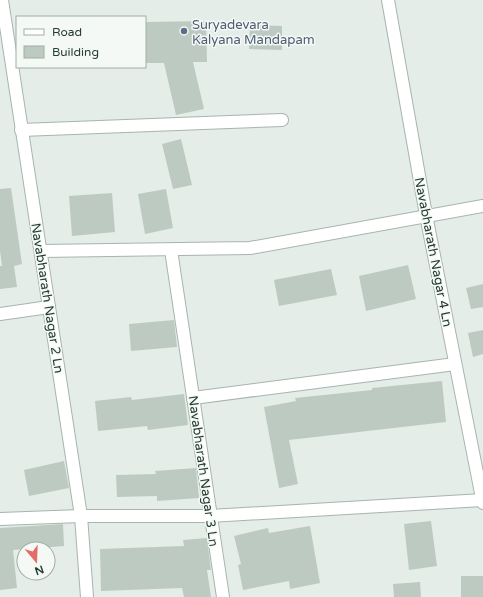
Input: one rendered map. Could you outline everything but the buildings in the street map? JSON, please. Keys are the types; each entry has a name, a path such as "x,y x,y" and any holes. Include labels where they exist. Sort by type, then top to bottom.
{"street":[{"name":"Navabharath Nagar 2 Ln","path":"2,0 81,516 87,597"},
{"name":"Navabharath Nagar 4 Ln","path":"388,0 426,215 483,501"},
{"path":"21,130 282,120"},
{"path":"41,251 250,248 426,215 483,206"},
{"name":"Navabharath Nagar 3 Ln","path":"171,250 222,597"},
{"path":"0,314 50,307"},
{"path":"193,398 455,364"},
{"path":"0,519 81,516 210,516 483,501"}],"place":[{"name":"Suryadevara Kalyana Mandapam","path":"184,31"}]}
